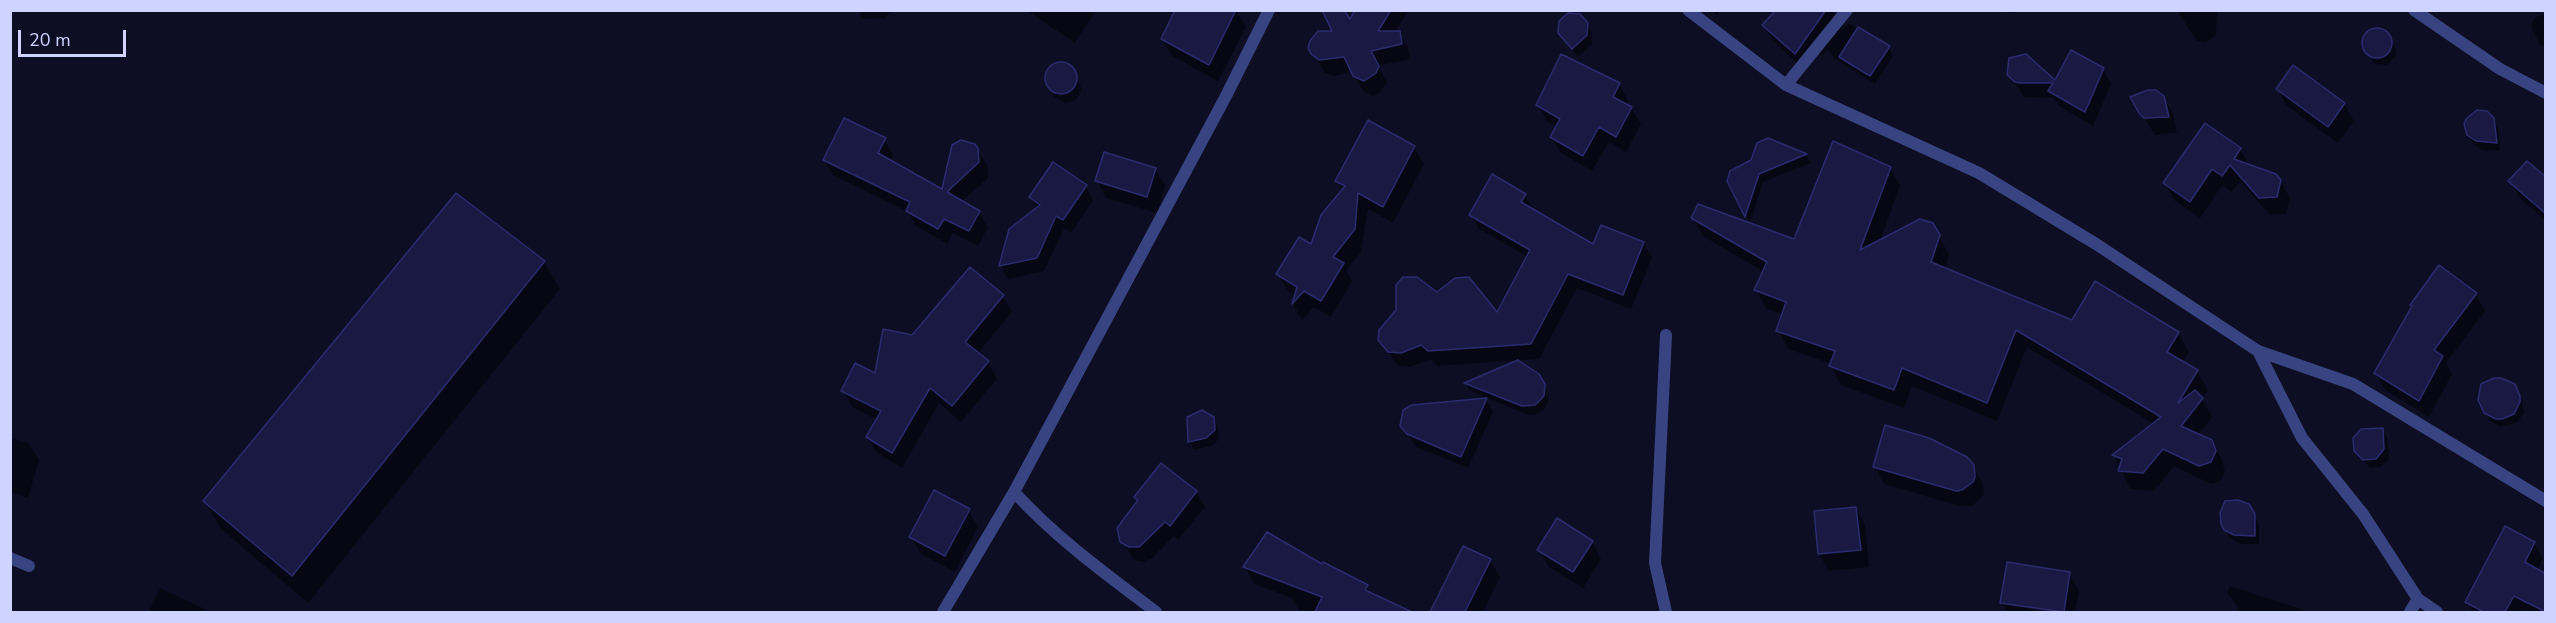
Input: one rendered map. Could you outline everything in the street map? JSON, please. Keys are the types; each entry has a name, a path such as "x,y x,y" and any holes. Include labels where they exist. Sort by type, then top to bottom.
{"street":[{"path":"943,612 1014,492 1226,96 1269,10"},
{"path":"1688,10 1786,85 1979,173 2096,244 2258,351 2353,384 2546,501"},
{"path":"1786,85 1848,10"},
{"path":"2414,10 2500,69 2546,93"},
{"path":"1666,335 1655,563 1666,612"},
{"path":"2258,351 2302,438 2363,514 2418,598 2438,612"},
{"path":"1014,492 1060,536 1156,612"},
{"path":"10,558 30,566"},
{"path":"2410,612 2418,598"}],"building":[{"path":"1175,10 1236,10 1209,65 1161,39"},
{"path":"1322,10 1344,10 1350,19 1355,10 1391,10 1378,31 1400,31 1402,44 1371,51 1379,66 1376,73 1364,81 1353,76 1344,57 1319,60 1311,54 1308,48 1310,41 1318,31 1332,31"},
{"path":"1776,10 1826,10 1795,54 1762,25"},
{"path":"1568,13 1580,14 1588,23 1587,35 1572,49 1558,33 1559,21"},
{"path":"1858,27 1890,46 1870,76 1839,57"},
{"path":"2377,28 2388,32 2392,43 2388,54 2377,58 2366,54 2362,43 2366,32"},
{"path":"2071,50 2104,68 2085,112 2048,91 2053,83 2020,83 2007,75 2009,58 2026,54 2055,80"},
{"path":"1561,54 1620,83 1613,97 1632,107 1616,137 1599,127 1583,156 1550,137 1560,119 1536,105"},
{"path":"1061,62 1072,67 1077,78 1072,89 1061,94 1050,89 1045,78 1050,67"},
{"path":"2293,65 2345,103 2328,127 2276,89"},
{"path":"2148,90 2156,90 2164,96 2169,117 2144,118 2139,113 2130,97"},
{"path":"2477,110 2487,111 2494,118 2497,143 2476,141 2467,135 2464,124 2466,119"},
{"path":"844,118 886,138 878,153 942,189 952,145 961,140 975,144 978,148 979,162 947,192 980,211 969,231 944,219 938,229 906,211 910,202 823,160"},
{"path":"1368,120 1415,146 1383,207 1358,193 1355,229 1333,257 1344,263 1321,301 1304,291 1292,304 1297,287 1276,274 1299,237 1311,244 1321,215 1345,186 1335,181"},
{"path":"2205,123 2241,148 2234,159 2276,174 2281,180 2277,197 2259,198 2230,165 2222,176 2212,169 2190,202 2163,183"},
{"path":"1768,138 1807,154 1759,174 1745,217 1727,181 1730,171 1751,160 1757,143"},
{"path":"1833,141 1891,167 1860,250 1920,219 1933,223 1940,235 1931,262 2072,320 2095,281 2179,332 2167,352 2198,370 2178,403 2195,390 2203,398 2181,426 2212,440 2216,451 2211,462 2199,466 2163,449 2143,473 2118,471 2122,459 2112,455 2161,417 2016,330 1987,403 1902,368 1894,390 1829,366 1835,351 1776,331 1786,302 1754,290 1767,262 1691,218 1698,204 1794,239"},
{"path":"1104,152 1156,168 1147,197 1095,181"},
{"path":"2527,161 2546,177 2546,214 2508,181"},
{"path":"1053,162 1087,185 1063,220 1056,216 1037,258 999,266 1009,229 1040,205 1029,197"},
{"path":"1492,174 1526,194 1521,202 1593,244 1601,225 1644,242 1623,295 1568,274 1531,344 1428,351 1421,345 1401,353 1388,352 1378,340 1379,330 1396,310 1396,285 1403,277 1417,277 1437,292 1455,278 1469,277 1497,312 1530,250 1469,215"},
{"path":"456,193 545,261 292,576 203,501"},
{"path":"2439,265 2477,293 2434,350 2443,356 2419,401 2374,373 2412,306 2410,305"},
{"path":"970,267 1004,295 965,342 989,361 952,406 930,388 892,453 866,437 881,411 841,391 855,363 875,373 883,329 912,335"},
{"path":"1518,360 1539,374 1545,384 1544,396 1535,405 1522,406 1464,383"},
{"path":"2494,378 2501,378 2515,384 2520,396 2520,402 2514,414 2502,419 2496,419 2484,413 2478,400 2481,384"},
{"path":"1487,398 1461,457 1407,434 1400,426 1403,410 1412,405"},
{"path":"1202,410 1214,417 1215,430 1206,438 1188,442 1187,417"},
{"path":"1885,425 1929,438 1967,457 1974,465 1973,482 1962,490 1956,491 1873,467"},
{"path":"2383,428 2384,449 2376,459 2363,460 2354,451 2353,438 2361,429"},
{"path":"1161,463 1197,491 1170,526 1165,522 1139,547 1129,547 1120,542 1117,528 1138,500 1134,497"},
{"path":"934,490 970,509 945,556 909,537"},
{"path":"2238,500 2249,504 2255,514 2255,536 2234,535 2224,530 2221,524 2220,513 2225,501"},
{"path":"1856,507 1861,550 1818,554 1814,511"},
{"path":"1557,518 1593,541 1573,572 1537,550"},
{"path":"2505,526 2535,542 2525,562 2546,574 2546,612 2514,596 2505,612 2484,612 2465,602"},
{"path":"1267,532 1322,564 1323,562 1368,585 1365,590 1412,612 1315,612 1322,597 1243,567"},
{"path":"1463,546 1491,559 1465,612 1430,612"},
{"path":"2007,562 2070,572 2064,612 2000,603"}]}
